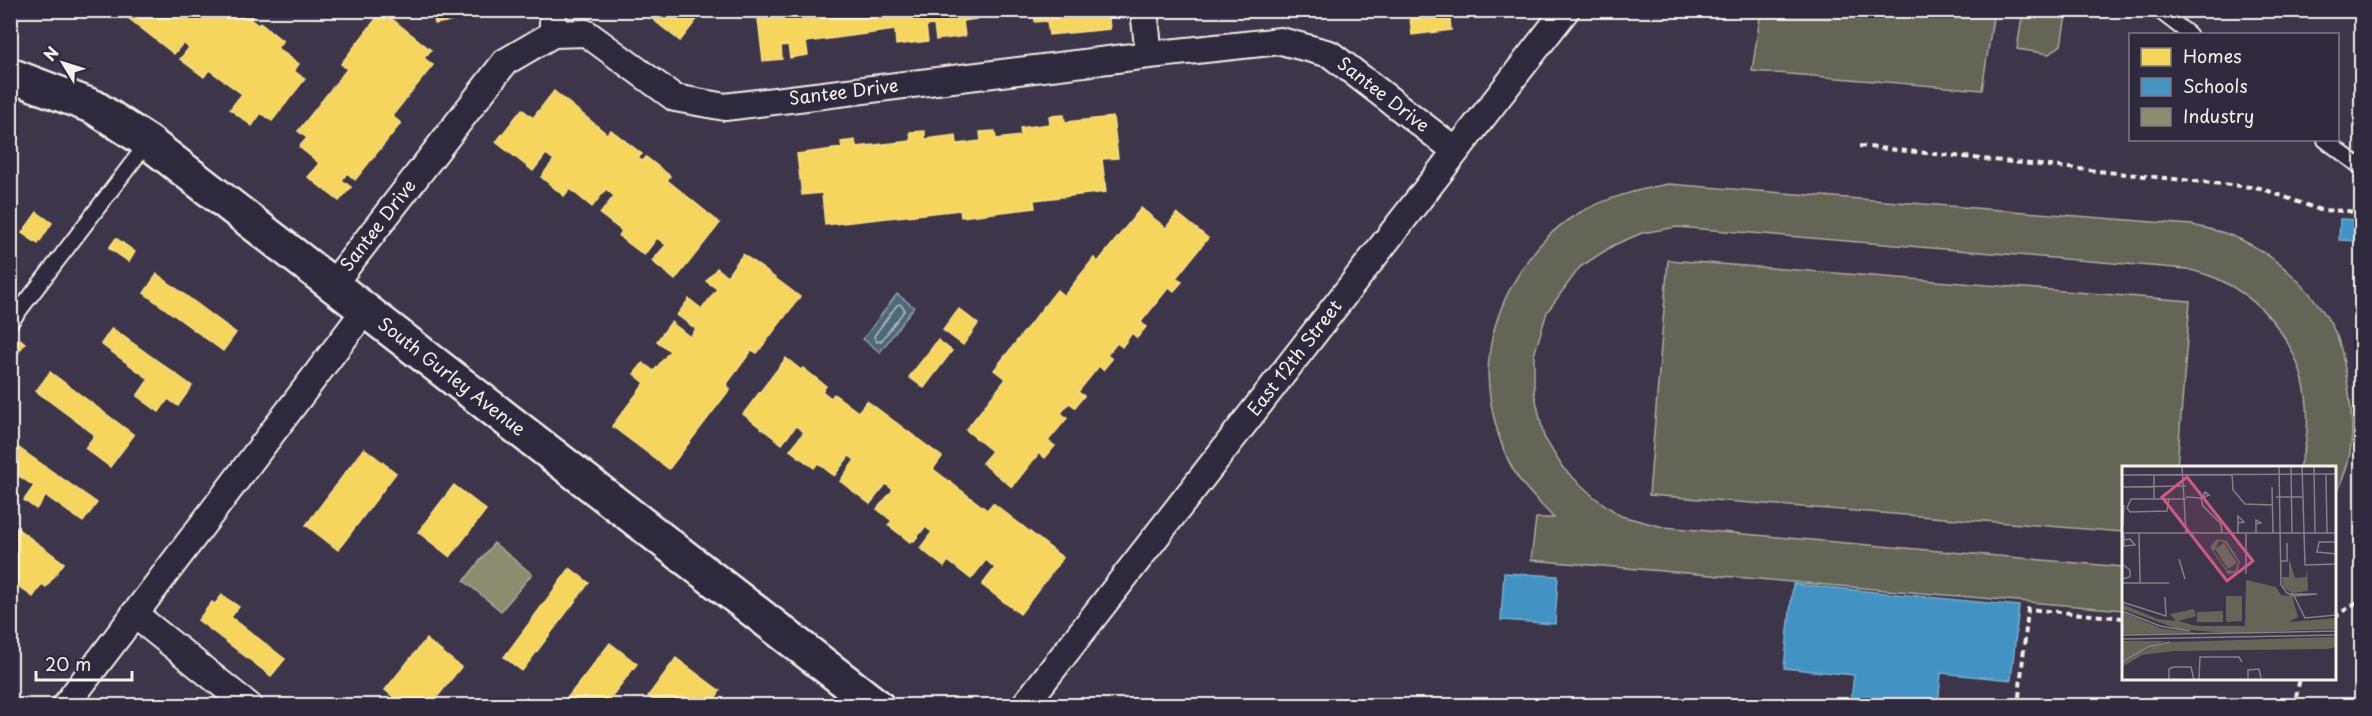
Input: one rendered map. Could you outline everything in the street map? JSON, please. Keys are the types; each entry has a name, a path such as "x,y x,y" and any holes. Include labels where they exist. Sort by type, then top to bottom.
{"street":[{"path":"1144,10 1149,55"},
{"name":"East 12th Street","path":"1024,705 1135,566 1566,10"},
{"name":"Santee Drive","path":"333,284 505,62 553,22 586,33 675,98 725,107 1281,41 1330,54 1456,151"},
{"name":"South Gurley Avenue","path":"10,75 94,107 148,142 877,705"},
{"path":"65,705 366,309"},
{"path":"134,614 249,705"}],"lane":[{"path":"2158,10 2188,33"},
{"path":"2326,141 2361,168"},
{"path":"10,323 148,142"}],"path":[{"path":"1859,146 2260,188 2320,210 2349,211 2361,217"},
{"path":"2336,615 2361,599"},
{"path":"2019,698 2028,609 2122,618"},
{"path":"2296,697 2300,680"}],"green space":[{"path":"1761,11 1994,11 1982,90 1752,71"},
{"path":"2023,11 2063,11 2066,15 2061,45 2049,54 2017,49"},
{"path":"1668,184 2192,225 2244,241 2276,261 2304,287 2336,334 2344,360 2352,431 2346,470 2336,496 2336,466 2299,466 2306,443 2307,415 2305,391 2290,347 2262,310 2243,294 2213,277 2187,269 1677,227 1642,233 1614,245 1580,267 1547,312 1534,355 1534,391 1544,437 1563,468 1594,497 1621,516 1663,527 2122,567 2122,610 1531,560 1536,518 1554,518 1519,479 1503,447 1494,417 1489,386 1488,371 1492,337 1507,294 1518,274 1547,238 1563,223 1581,212 1613,198"},
{"path":"1668,260 2190,301 2177,466 2122,466 2122,532 1649,495"}],"water":[{"path":"897,294 914,307 880,352 863,339"}],"building: Homes":[{"path":"118,10 246,10 253,16 250,19 258,25 260,23 283,41 277,48 299,64 294,71 305,79 272,121 261,113 252,126 230,109 242,94 209,70 204,77 180,59 189,48 183,43 174,54"},
{"path":"433,10 475,10 476,17 435,24"},
{"path":"641,10 692,10 691,12 698,18 680,41"},
{"path":"776,10 975,10 976,19 963,21 965,36 936,40 934,25 926,26 928,41 896,45 895,30 806,42 808,55 790,58 788,45 781,46 782,59 763,61 758,19 777,17"},
{"path":"1034,10 1108,10 1110,29 1049,35 1047,21 1035,22"},
{"path":"1409,10 1449,10 1451,30 1412,35"},
{"path":"382,11 431,50 424,58 433,65 392,116 401,123 355,180 347,173 342,180 351,187 339,201 308,177 319,163 299,147 307,138 298,131 347,69 341,64"},
{"path":"554,91 607,134 611,130 642,154 638,158 643,161 646,157 670,176 667,180 720,223 675,280 652,261 666,245 657,238 644,255 619,236 622,231 600,214 614,196 606,189 592,207 570,189 564,196 541,177 554,160 546,154 533,171 496,142 522,109 533,118"},
{"path":"1064,115 1065,122 1113,117 1118,158 1102,159 1106,192 1034,200 1035,208 961,217 960,210 825,225 822,193 802,195 797,154 842,148 841,142 855,140 856,147 911,141 910,132 925,131 925,139 956,135 957,144 981,141 980,132 995,131 996,139 1021,136 1020,128 1050,124 1049,116"},
{"path":"1141,208 1166,228 1177,213 1208,238 1176,278 1182,282 1174,291 1169,287 1141,322 1146,327 1137,338 1132,333 1122,347 1117,343 1107,355 1112,359 1103,370 1099,366 1078,392 1084,396 1075,407 1069,403 1061,413 1067,418 1048,441 1055,446 1045,458 1039,453 1012,487 982,463 992,451 966,430 1006,379 994,370 1057,290 1064,296 1094,258 1098,262"},
{"path":"37,212 52,223 38,244 22,233"},
{"path":"116,238 135,252 129,262 109,248"},
{"path":"743,254 800,297 757,353 752,350 726,385 730,389 669,469 612,426 645,383 634,374 643,363 654,371 670,351 657,341 671,322 690,337 696,329 677,315 689,299 702,309 717,289 706,281 717,268 727,276"},
{"path":"157,274 236,333 223,351 144,293"},
{"path":"959,309 978,324 963,345 943,330"},
{"path":"112,328 192,386 178,406 168,399 159,412 137,396 149,379 101,344"},
{"path":"18,337 25,343 15,357 10,354 10,347"},
{"path":"938,340 952,351 924,388 909,377"},
{"path":"786,358 826,386 822,391 831,398 834,394 858,412 867,401 942,457 933,469 987,510 993,503 1063,558 1020,614 982,585 995,568 986,560 971,579 948,561 944,567 920,548 932,532 925,527 914,541 910,542 888,525 892,521 877,509 893,490 886,484 870,504 840,481 855,460 849,456 834,476 818,463 814,468 790,450 804,432 796,426 782,444 743,414"},
{"path":"50,372 134,435 110,467 85,448 95,435 36,391"},
{"path":"16,446 97,503 83,522 46,496 36,509 24,500 34,486 10,470 10,454"},
{"path":"364,448 396,473 338,550 306,525"},
{"path":"454,485 486,510 450,557 418,532"},
{"path":"10,523 64,563 46,587 42,584 33,597 10,580 10,570 18,561 10,556"},
{"path":"570,568 589,583 522,671 504,657"},
{"path":"222,595 239,607 231,617 285,659 271,676 198,620 212,602 215,604"},
{"path":"426,639 461,667 430,706 404,706 385,690"},
{"path":"610,643 637,664 604,706 561,706"},
{"path":"676,658 720,691 710,706 661,706 648,696"}],"building: Schools":[{"path":"2340,219 2362,220 2361,241 2339,240"},
{"path":"1504,573 1558,576 1555,624 1501,620"},
{"path":"1793,584 2019,606 2011,680 1941,673 1938,706 1911,706 1851,700 1854,675 1784,668"}],"building: Industry":[{"path":"494,543 532,574 501,611 464,581"}]}
